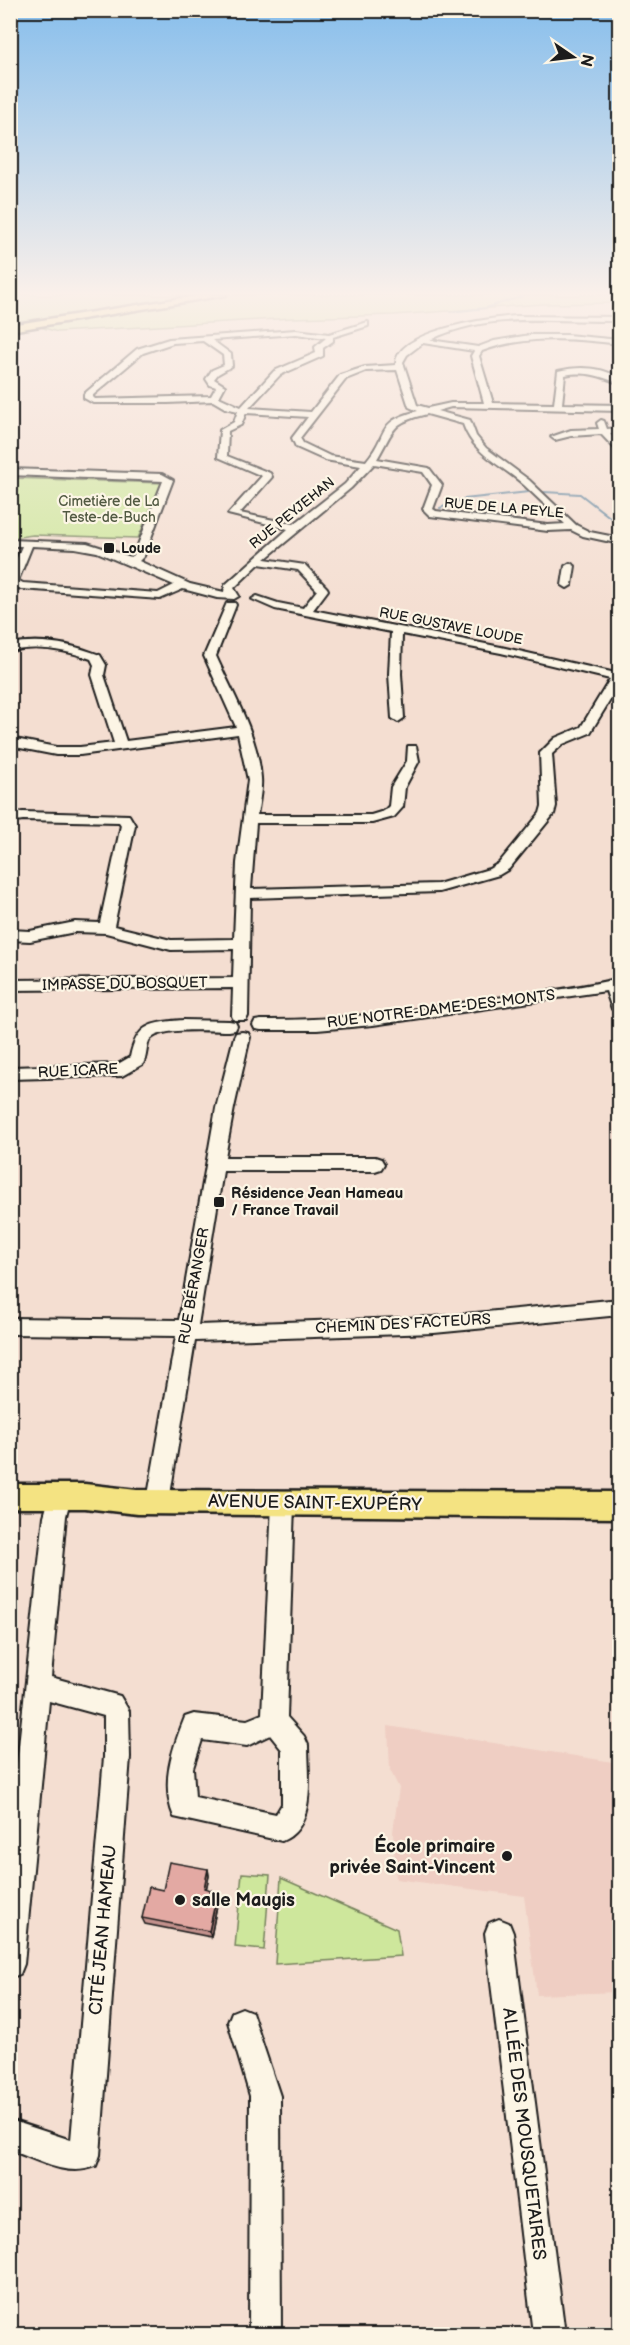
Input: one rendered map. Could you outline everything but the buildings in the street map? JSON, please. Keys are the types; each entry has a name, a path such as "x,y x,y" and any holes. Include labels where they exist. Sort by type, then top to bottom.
{"main road":[{"name":"AVENUE SAINT-EXUPÉRY","path":"10,1496 85,1496 137,1502 620,1505"}],"street":[{"path":"230,404 243,410 313,415"},
{"path":"248,404 243,410 238,423 224,430 222,458 265,472 267,477 233,514 297,528"},
{"path":"321,404 296,438 299,445 328,458 370,462"},
{"path":"412,404 466,422 472,437 483,450 526,482 573,526 587,534 620,541"},
{"name":"RUE PEYJEHAN","path":"187,586 223,586 240,577 348,486 370,462 391,424 404,417 424,410 451,405 620,408"},
{"path":"596,407 604,432 620,451"},
{"path":"555,437 571,433 620,431"},
{"name":"RUE DE LA PEYLE","path":"370,462 426,470 437,485 428,507 429,512 433,514 548,528 573,526"},
{"path":"10,472 162,477 168,480 139,556 132,562"},
{"path":"10,543 64,544 96,548 187,586 241,602"},
{"path":"28,543 14,578 14,583 21,586 160,596 187,586"},
{"path":"257,561 305,570 323,590 306,612"},
{"path":"567,585 570,566"},
{"path":"240,577 236,587 241,602"},
{"name":"RUE GUSTAVE LOUDE","path":"241,602 275,606 501,650 618,678"},
{"name":"RUE BÉRANGER","path":"158,1501 237,1026 244,863 255,768 242,730 210,656 223,625 236,613 241,602"},
{"path":"397,630 394,693 398,718"},
{"path":"14,644 88,653 100,661 98,675 121,746"},
{"path":"244,894 439,888 494,872 504,866 547,814 549,806 546,753 559,741 586,730 618,678"},
{"path":"10,742 69,752 242,730"},
{"path":"250,819 372,819 389,814 396,807 398,787 413,761 412,748"},
{"path":"10,818 24,816 124,818 128,825 106,928"},
{"path":"10,935 30,936 75,927 106,928 171,945 241,944"},
{"name":"IMPASSE DU BOSQUET","path":"10,985 240,983"},
{"path":"616,984 620,1009"},
{"name":"RUE NOTRE-DAME-DES-MONTS","path":"237,1026 253,1017 261,1025 301,1025 425,1013 616,984"},
{"name":"RUE ICARE","path":"10,1073 122,1070 137,1059 142,1039 152,1030 164,1027 237,1026"},
{"path":"215,1164 375,1164"},
{"name":"CHEMIN DES FACTEURS","path":"10,1326 156,1327 179,1328 195,1333 434,1325 620,1307"},
{"path":"10,1964 55,1516 60,1496"},
{"path":"274,1721 247,1733 194,1726 180,1768 183,1808 282,1828 295,1807 296,1745 274,1721 283,1504"},
{"name":"CITÉ JEAN HAMEAU","path":"10,2136 66,2155 85,2154 117,1757 117,1711 111,1704 38,1686"},
{"name":"ALLÉE DES MOUSQUETAIRES","path":"499,1933 549,2334"},
{"path":"242,2022 265,2096 265,2334"}],"shaded area":[{"name":"École primaire privée Saint-Vincent","path":"388,1726 619,1763 619,1992 537,1995 524,1896 396,1879 393,1832 399,1788 390,1770"}],"green space":[{"name":"Cimetière de La Teste-de-Buch","path":"10,478 162,483 138,538 33,535 11,538"},
{"path":"242,1873 270,1875 264,1950 235,1947"},
{"path":"281,1878 397,1929 401,1956 275,1964"}],"waterway":[{"path":"440,508 464,499 529,492"},
{"path":"544,492 580,494 620,525"}],"place":[{"name":"Loude","path":"109,548"},
{"name":"Résidence Jean Hameau / France Travail","path":"219,1202"},
{"name":"École primaire privée Saint-Vincent","path":"507,1856"},
{"name":"salle Maugis","path":"180,1900"}]}
